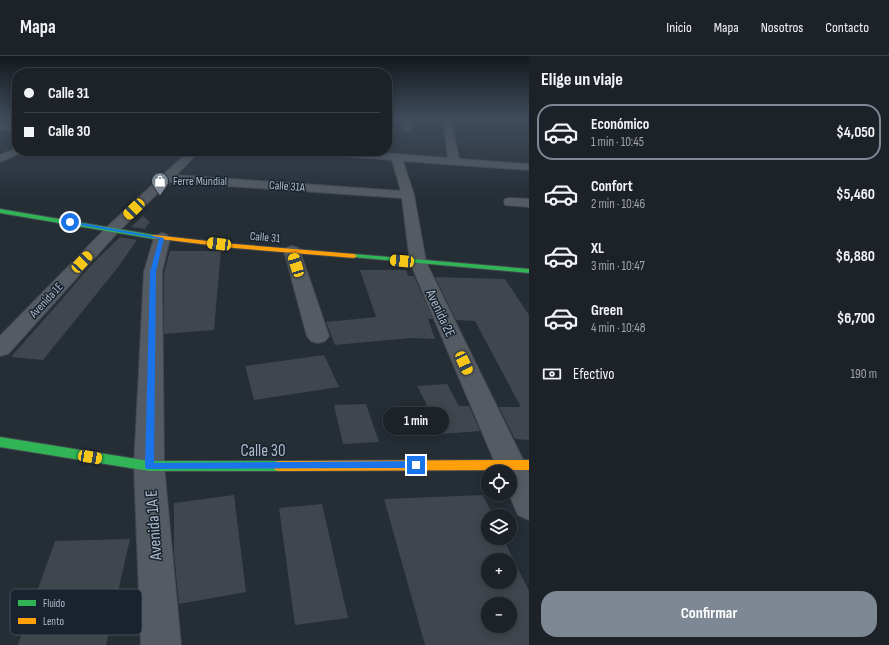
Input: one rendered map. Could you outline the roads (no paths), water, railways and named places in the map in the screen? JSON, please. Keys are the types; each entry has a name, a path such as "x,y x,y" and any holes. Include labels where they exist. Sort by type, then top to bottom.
{"street":[{"path":"452,146 454,161"},
{"path":"0,159 12,153"},
{"name":"Avenida 1E","path":"0,349 113,229 190,156"},
{"path":"374,156 529,167"},
{"name":"Avenida 2E","path":"397,158 408,195 418,262 520,465 529,505"},
{"name":"Calle 31A","path":"166,178 408,195"},
{"path":"510,202 529,203"},
{"name":"Calle 31","path":"0,211 162,238 292,251 529,271"},
{"name":"Avenida 1A E","path":"161,645 149,466 153,272 162,238"},
{"path":"292,251 318,336"},
{"name":"Calle 30","path":"0,442 149,466 520,465"}],"place":[{"name":"Ferre Mundial","path":"160,196"}]}
